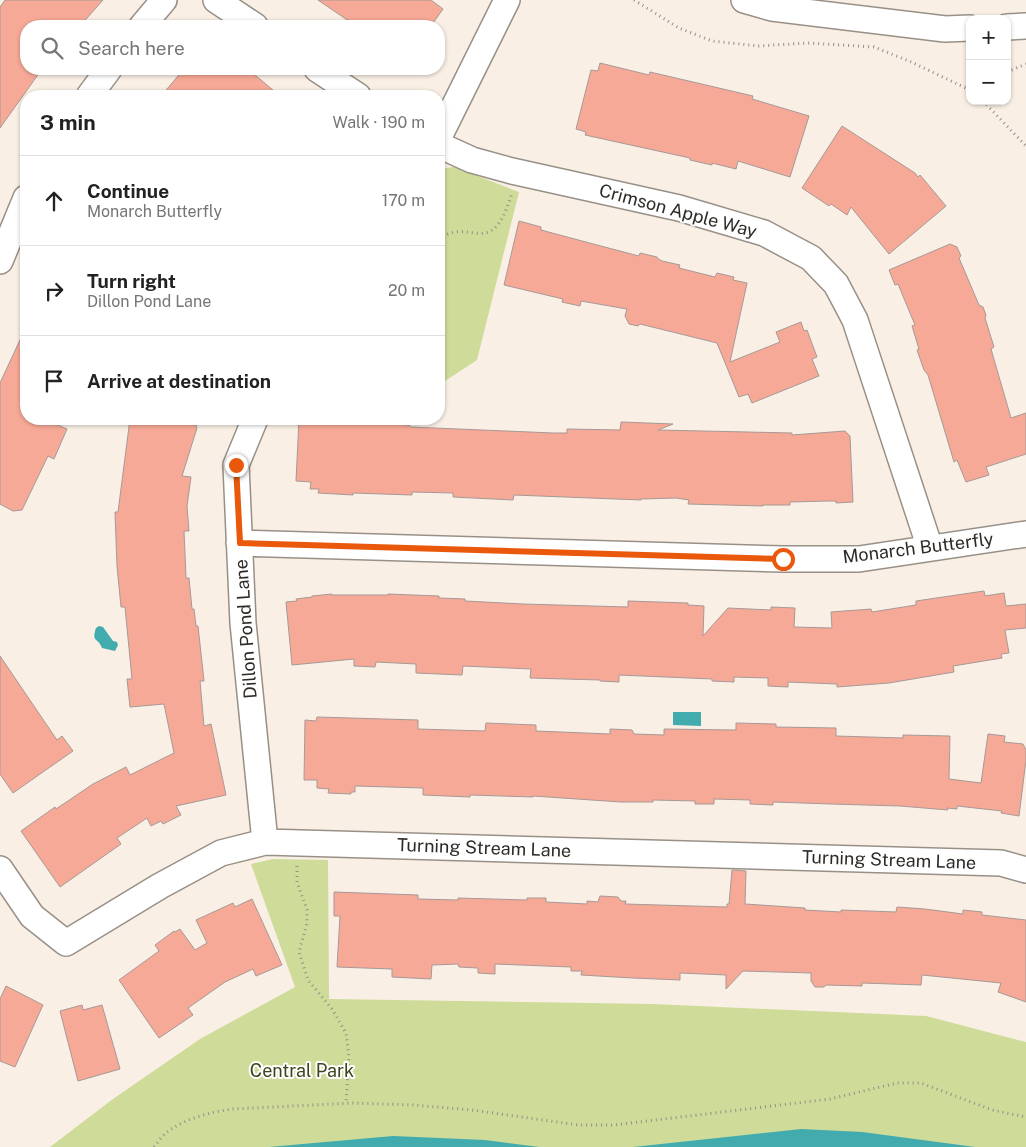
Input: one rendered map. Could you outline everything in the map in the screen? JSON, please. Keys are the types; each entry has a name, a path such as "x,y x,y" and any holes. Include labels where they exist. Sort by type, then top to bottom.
{"street":[{"path":"147,20 164,0"},
{"path":"216,0 246,20"},
{"path":"445,125 507,0"},
{"path":"744,0 772,8 810,13 945,28 966,28"},
{"path":"1011,27 1026,26"},
{"path":"93,90 104,75"},
{"path":"326,75 349,90"},
{"name":"Crimson Apple Way","path":"445,149 472,160 512,171 679,208 764,233 811,258 836,284 855,320 930,548"},
{"path":"0,262 20,213"},
{"name":"Dillon Pond Lane","path":"253,425 236,465 243,623 265,842"},
{"name":"Monarch Butterfly","path":"240,543 783,559 859,559 1026,534"},
{"name":"Turning Stream Lane","path":"0,869 32,916 66,943 160,886 221,853 265,842 1001,863 1026,870"}],"path":[{"path":"634,0 679,28 712,41 758,46 808,43 874,47 910,61 966,88"},
{"path":"1011,70 1026,64"},
{"path":"987,105 1026,146"},
{"path":"445,235 458,230 481,234 490,232 499,224 512,193"},
{"path":"297,866 297,882 307,910 307,923 299,952 308,980 332,1010 346,1033 349,1057 346,1103"},
{"path":"154,1147 166,1132 194,1118 233,1109 346,1103 412,1104 472,1110 578,1125 614,1125 830,1099 897,1083 922,1083 992,1110 1026,1117"}],"green space":[{"path":"454,167 519,192 477,360 445,381 445,168"},
{"name":"Central Park","path":"273,859 328,860 329,999 653,1004 926,1016 1026,1042 1026,1147 50,1147 113,1099 200,1039 295,987 251,864"}],"water":[{"path":"99,626 103,627 113,641 117,642 118,645 115,651 102,648 95,638 96,628"},
{"path":"673,712 701,712 701,726 673,725"},
{"path":"801,1129 862,1132 975,1147 633,1147"},
{"path":"393,1136 485,1140 539,1147 269,1147"}],"building":[{"path":"5,0 103,0 85,20 20,20 20,75 38,75 27,90 20,90 20,100 0,128 0,7"},
{"path":"318,0 431,0 443,9 435,20 347,20"},
{"path":"600,63 649,75 650,72 753,96 752,99 809,116 790,177 738,161 736,169 712,163 712,165 690,160 690,158 585,135 586,132 576,129 591,70 598,71"},
{"path":"179,75 255,75 273,90 166,90"},
{"path":"842,126 915,173 918,177 920,175 946,206 889,254 851,207 847,215 831,204 829,206 802,188"},
{"path":"519,221 541,227 541,230 639,256 640,253 657,257 662,261 680,265 679,268 715,277 717,273 734,277 733,280 747,283 730,362 780,342 776,332 801,322 804,331 807,330 817,357 812,359 819,376 752,403 748,394 739,397 717,343 640,324 638,326 629,324 625,316 627,309 581,301 580,306 562,302 563,299 504,285"},
{"path":"950,244 957,247 961,256 959,258 979,305 983,307 986,315 985,318 994,347 991,349 1011,418 1026,413 1026,454 986,467 989,475 966,482 957,460 954,462 928,375 924,370 917,350 919,349 912,326 915,325 898,284 895,285 889,270"},
{"path":"20,340 20,425 58,425 67,429 54,459 48,456 22,510 13,511 0,504 0,383"},
{"path":"621,422 673,424 658,430 792,433 792,435 845,431 850,436 853,502 790,502 790,505 763,506 688,504 689,500 676,498 641,500 514,495 513,500 453,497 453,493 412,492 412,495 353,493 353,495 318,493 319,489 310,489 311,482 296,481 299,425 409,425 411,427 567,433 567,429 620,430"},
{"path":"129,425 196,425 182,476 191,477 187,506 189,531 184,531 186,578 189,578 192,609 194,609 196,626 198,626 204,681 200,681 204,726 211,724 226,795 176,806 181,815 163,824 161,821 151,826 147,818 117,838 121,844 60,887 21,831 55,807 56,809 93,784 126,767 130,775 174,753 164,704 130,707 127,679 132,679 125,607 121,607 117,566 115,512 118,512"},
{"path":"984,591 985,596 1004,593 1006,606 1026,604 1026,628 1005,630 1009,653 1001,654 1002,658 953,666 954,672 889,683 837,687 837,684 788,682 788,687 768,686 768,678 734,677 734,682 712,681 712,679 619,675 619,682 530,678 531,669 463,666 462,675 416,673 416,664 376,662 375,667 354,666 354,659 292,665 286,602 332,594 388,594 439,596 439,598 465,599 465,601 523,604 628,607 628,601 688,603 688,605 704,606 703,636 728,608 771,610 771,607 795,608 794,627 832,628 831,612 871,609 872,612 916,605 916,601"},
{"path":"0,656 57,740 62,736 73,751 13,793 0,774"},
{"path":"317,717 418,720 418,729 485,731 486,723 536,725 536,731 610,734 610,729 632,730 634,734 664,735 664,729 736,730 736,723 776,724 776,727 836,728 836,736 903,738 903,735 950,736 949,779 981,783 988,734 1005,736 1004,742 1023,744 1026,750 1026,760 1019,816 1001,813 1002,811 957,806 957,809 947,808 948,810 900,806 773,802 773,805 750,804 750,800 714,799 714,804 695,804 695,801 653,800 653,802 621,802 533,796 470,795 470,797 423,795 423,788 355,786 355,792 351,792 351,794 328,793 329,789 317,788 317,780 304,780 305,720 316,721"},
{"path":"732,870 746,871 745,904 841,912 841,910 896,912 897,907 963,914 963,910 982,912 982,915 1026,920 1026,1002 998,992 1001,983 922,975 921,985 862,983 862,986 826,985 824,987 815,987 811,981 811,973 743,971 726,989 726,975 680,973 680,980 633,978 581,975 582,971 571,971 571,967 495,964 495,974 478,973 478,968 459,967 458,964 432,965 431,979 392,977 392,969 337,967 340,916 334,916 334,892 418,895 418,899 527,900 527,898 546,898 546,902 587,904 587,901 598,902 600,896 618,897 621,901 626,901 625,904 727,907 727,904 729,904"},
{"path":"252,899 282,965 256,976 253,969 225,982 188,1008 193,1015 159,1038 119,980 159,951 155,945 174,931 180,929 195,950 207,943 196,920 233,903 235,907"},
{"path":"6,986 43,1005 15,1067 0,1061 0,999"},
{"path":"82,1005 83,1010 102,1005 120,1069 78,1081 60,1011"}],"route":[{"path":"236,465 240,543 783,559"}]}
